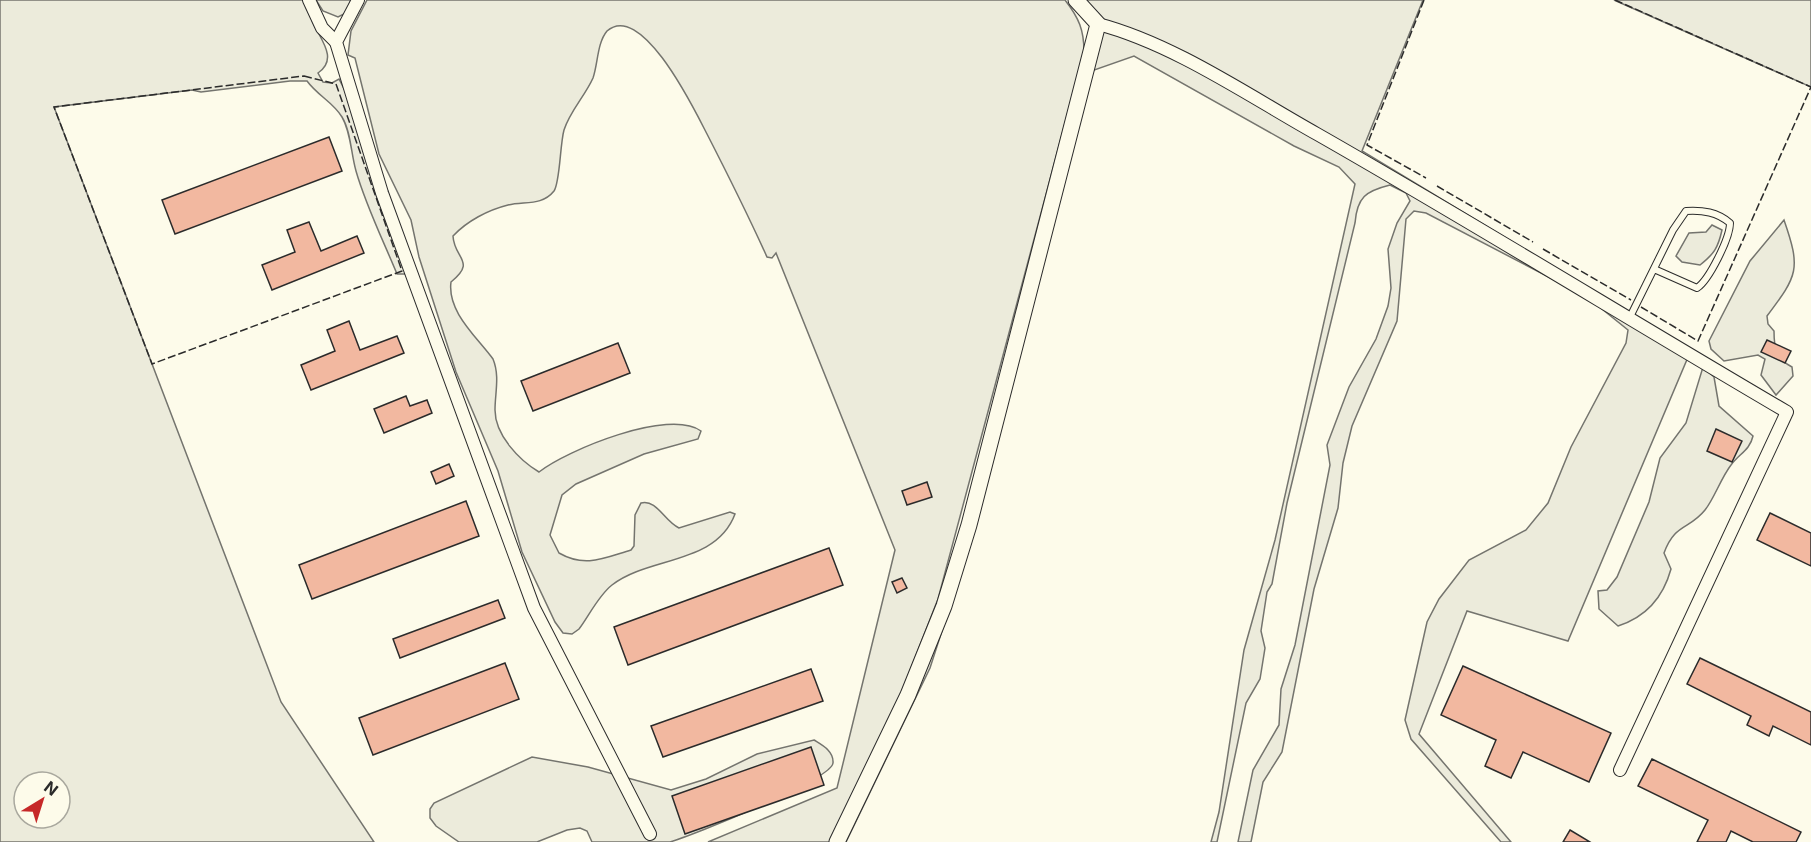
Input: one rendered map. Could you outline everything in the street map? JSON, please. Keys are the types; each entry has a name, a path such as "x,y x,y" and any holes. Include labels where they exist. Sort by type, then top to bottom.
{"street":[{"path":"309,0 322,28 336,42 382,193 534,608 650,834"},
{"path":"336,42 358,0"},
{"path":"1076,0 1098,24 1118,29 1170,53 1229,85 1394,178 1628,320 1787,412 1620,770"},
{"path":"837,842 908,695 944,606 969,525 1098,24"}],"lane":[{"path":"1628,320 1654,269 1686,211 1700,210 1713,213 1730,223 1730,231 1704,284 1697,288 1654,269"}],"shaded area":[{"path":"0,0 309,0 312,20 326,47 327,54 327,61 318,73 323,82 332,83 339,79 364,128 406,256 405,274 397,274 370,210 356,171 349,136 342,117 307,81 201,92 192,90 54,107 281,702 374,842 0,842"},
{"path":"316,0 351,0 346,13 338,17 323,11"},
{"path":"367,0 1065,0 1074,13 1082,31 1084,52 938,599 897,704 830,842 708,842 837,788 895,550 776,253 772,258 767,257 701,122 666,63 651,44 636,31 621,26 607,31 604,36 599,47 593,78 564,130 558,180 554,191 539,201 508,205 486,213 471,221 453,236 463,264 459,275 451,282 454,304 464,324 493,359 497,378 495,410 499,429 516,454 531,467 539,472 594,443 643,428 686,425 701,431 698,439 644,454 576,484 562,495 550,535 559,553 568,558 586,561 631,550 634,546 635,515 641,503 652,504 679,528 730,512 735,514 726,531 713,543 680,558 627,576 612,585 598,600 579,629 572,634 563,633 555,622 522,552 498,471 456,372 419,257 411,220 379,154 355,58 348,55 351,31"},
{"path":"1077,0 1423,0 1362,151 1691,350 1568,641 1467,611 1419,734 1511,842 1501,842 1411,739 1405,720 1427,622 1439,599 1469,560 1526,530 1548,503 1571,447 1626,343 1628,330 1587,297 1426,213 1414,211 1406,219 1397,321 1352,426 1343,463 1338,508 1314,589 1282,752 1263,782 1251,842 1238,842 1253,770 1279,725 1281,689 1295,645 1330,465 1327,445 1349,387 1376,339 1388,306 1391,288 1388,249 1397,223 1410,201 1406,193 1390,185 1364,196 1356,214 1287,503 1272,584 1267,592 1261,631 1265,648 1260,679 1246,703 1217,842 1211,842 1219,812 1244,650 1275,540 1355,184 1339,167 1294,146 1134,56 1094,70 1084,90 950,606 930,668 846,842 835,842 929,653 1095,27"},
{"path":"1614,0 1811,0 1811,87"},
{"path":"1784,220 1793,250 1793,271 1785,291 1767,316 1768,324 1774,331 1779,357 1792,367 1793,376 1776,395 1761,375 1765,359 1758,355 1724,361 1711,349 1709,341 1750,261"},
{"path":"1712,225 1722,230 1712,254 1700,265 1682,262 1676,256 1689,233 1706,232"},
{"path":"1703,367 1714,377 1719,406 1753,436 1752,441 1727,470 1705,510 1678,531 1668,543 1664,553 1671,569 1658,597 1645,612 1618,626 1599,609 1598,591 1607,590 1617,577 1649,502 1660,458 1686,423"},
{"path":"814,740 832,755 833,763 826,771 810,782 759,807 670,842 592,842 587,831 580,828 567,830 537,842 459,842 436,826 430,818 430,809 434,803 532,757 588,767 671,790 706,779 757,754"}],"building":[{"path":"329,137 342,171 175,234 162,200"},
{"path":"309,222 321,251 357,236 364,253 272,290 262,265 295,252 287,230"},
{"path":"349,321 360,350 397,336 404,353 311,390 301,365 335,351 327,330"},
{"path":"1767,340 1791,351 1785,363 1761,352"},
{"path":"618,343 630,373 533,411 521,381"},
{"path":"406,396 410,406 427,400 432,413 384,433 374,409"},
{"path":"1716,429 1742,441 1732,462 1707,451"},
{"path":"449,464 454,476 436,484 431,472"},
{"path":"927,482 932,497 907,505 902,491"},
{"path":"466,501 479,536 312,599 299,565"},
{"path":"1770,513 1811,533 1811,566 1757,540"},
{"path":"829,548 843,585 628,665 614,627"},
{"path":"902,578 907,588 897,593 892,582"},
{"path":"498,600 505,618 400,658 393,639"},
{"path":"1700,658 1811,712 1811,745 1773,726 1769,736 1747,725 1751,716 1687,684"},
{"path":"505,663 519,699 373,755 359,718"},
{"path":"1463,666 1611,733 1589,782 1523,752 1511,778 1485,766 1496,740 1441,715"},
{"path":"811,669 823,701 663,757 651,726"},
{"path":"811,747 824,785 685,834 672,796"},
{"path":"1652,759 1801,832 1796,842 1753,842 1731,831 1726,842 1697,842 1708,820 1638,786"},
{"path":"1570,830 1590,842 1563,842"}],"fence":[{"path":"1424,0 1367,145 1426,178"},
{"path":"1615,0 1811,87"},
{"path":"304,76 336,84 402,271 152,364 54,107 304,76"},
{"path":"1641,307 1698,341 1811,87"},
{"path":"1437,186 1533,242"},
{"path":"1543,249 1631,300"}]}
